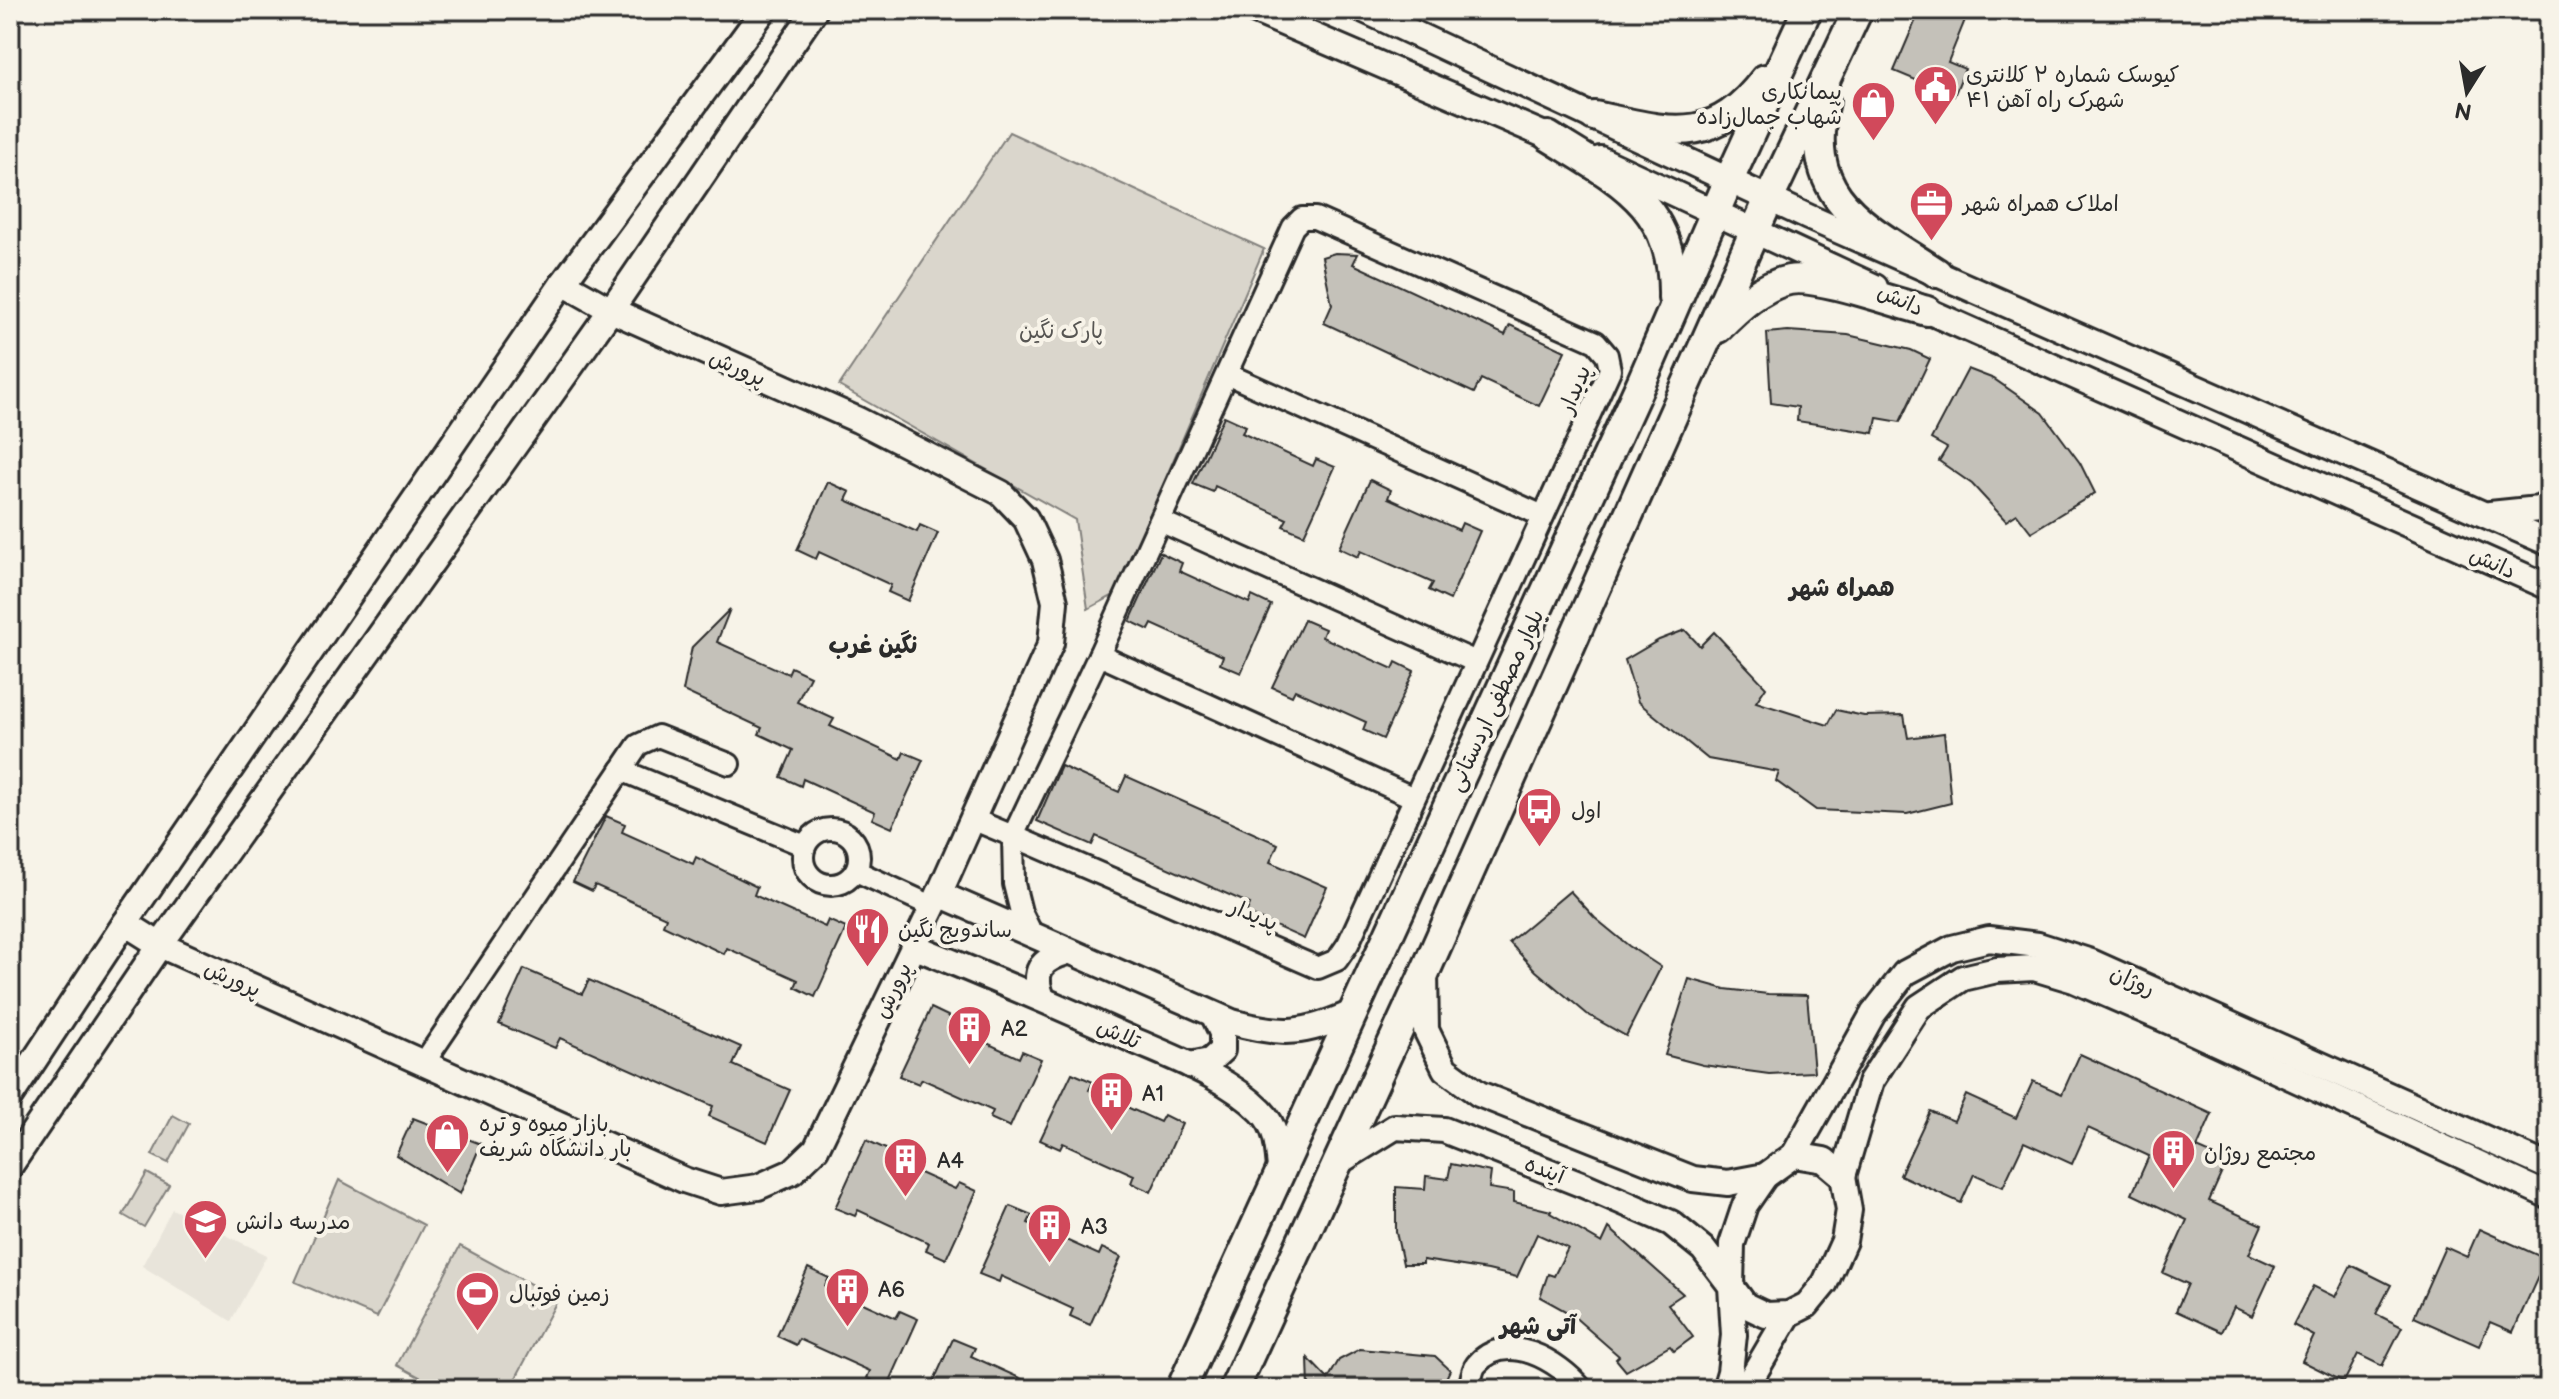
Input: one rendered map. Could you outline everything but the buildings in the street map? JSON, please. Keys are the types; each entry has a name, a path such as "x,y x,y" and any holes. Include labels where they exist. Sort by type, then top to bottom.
{"main road":[{"name":"بلوار مصطفی اردستانی","path":"1181,1389 1642,381 1807,10"},
{"name":"بلوار مصطفی اردستانی","path":"1234,1389 1425,972 1769,199 1858,10"},
{"path":"1594,116 1671,132 1711,125 1741,107 1788,50"},
{"path":"1835,62 1823,110 1818,150 1832,192 1857,220 1937,273"},
{"path":"1548,136 1619,181 1649,208 1666,240 1674,269 1673,308"},
{"path":"1709,336 1758,294 1789,280 1813,280 1927,311"},
{"path":"1642,381 1653,371 1668,369 1679,379 1682,395"}],"street":[{"path":"10,1097 125,923 563,283 764,10"},
{"path":"10,1166 160,945 611,310 815,10"},
{"name":"دانش","path":"1253,10 1548,136 1927,311 2549,587"},
{"name":"دانش","path":"1364,10 1769,199 2549,543"},
{"name":"پدیدار","path":"1013,836 1318,968 1337,960 1348,944 1610,370 1607,355 1596,342 1315,218 1302,218 1293,227 1099,655 1013,836 1014,884 1021,912 1033,936"},
{"name":"پرورش","path":"125,923 160,945 684,1180 721,1192 758,1187 792,1172 816,1149 936,900 1051,643 1055,602 1045,560 1026,519 1001,493 858,420 611,310 563,283"},
{"path":"1227,374 1543,516"},
{"path":"2487,515 2539,509 2549,503"},
{"path":"1160,521 1476,662"},
{"path":"1099,655 1414,798"},
{"path":"423,1064 638,745 658,736 729,764"},
{"path":"621,770 805,846"},
{"path":"972,819 1013,836"},
{"path":"825,829 850,835 859,850 856,871 838,885 820,883 807,872 803,855 809,838 825,829"},
{"path":"856,871 1033,936 1214,1016 1260,1030 1292,1033 1321,1027 1352,1013"},
{"name":"روژان","path":"1794,1155 1873,1014 1905,973 1952,948 1989,939 2038,945 2091,962 2187,1017 2549,1196"},
{"name":"تلاش","path":"913,946 1042,998 1190,1065 1238,1093 1263,1113 1276,1134 1280,1168"},
{"path":"1042,998 1036,982 1040,968 1052,957 1067,952"},
{"name":"روژان","path":"1843,1176 1871,1081 1919,1007 1963,978 1997,970 2034,968 2187,1017 2549,1167"},
{"path":"1425,972 1426,1030 1445,1069 1479,1094 1693,1179 1728,1183 1765,1176"},
{"path":"1190,1065 1210,1061 1222,1050 1222,1033 1214,1016"},
{"name":"آینده","path":"1337,1163 1395,1127 1444,1130 1671,1223 1703,1249 1731,1286"},
{"path":"1725,1389 1734,1335 1731,1286 1732,1244 1745,1205 1765,1176 1794,1155 1824,1160 1843,1176 1849,1210 1844,1241 1825,1283 1807,1305 1789,1314 1766,1315 1745,1305 1731,1286"},
{"path":"1745,1389 1789,1314"},
{"path":"1469,1389 1474,1366 1493,1351 1512,1348 1544,1358 1582,1389"}],"shaded area":[{"name":"مدرسه دانش","path":"172,1209 267,1255 231,1321 142,1266"}],"green space":[{"name":"پارک نگین","path":"1009,132 1264,249 1116,594 1088,609 1075,520 839,386"},
{"path":"173,1115 189,1124 168,1163 152,1155"},
{"path":"147,1173 169,1185 144,1227 123,1215"},
{"path":"339,1180 424,1225 377,1317 295,1282"},
{"name":"زمین فوتبال","path":"460,1246 558,1299 510,1389 442,1389 397,1365"}],"place":[{"name":"کیوسک شماره ۲ کلانتری ۴۱ شهرک راه آهن","path":"1935,126"},
{"name":"پیمانکاری شهاب جمال‌زاده","path":"1873,143"},
{"name":"املاک همراه شهر","path":"1932,242"},
{"name":"اول","path":"1540,849"},
{"name":"ساندویج نگین","path":"867,968"},
{"name":"A2","path":"970,1067"},
{"name":"A1","path":"1111,1132"},
{"name":"بازار میوه و تره بار دانشگاه شریف","path":"448,1175"},
{"name":"مجتمع روژان","path":"2173,1191"},
{"name":"A4","path":"906,1199"},
{"name":"مدرسه دانش","path":"205,1260"},
{"name":"A3","path":"1050,1265"},
{"name":"A6","path":"847,1328"},
{"name":"زمین فوتبال","path":"478,1332"}],"district":[{"name":"همراه شهر","path":"1842,588"},
{"name":"نگین غرب","path":"873,645"},
{"name":"آتی شهر","path":"1538,1326"}]}
